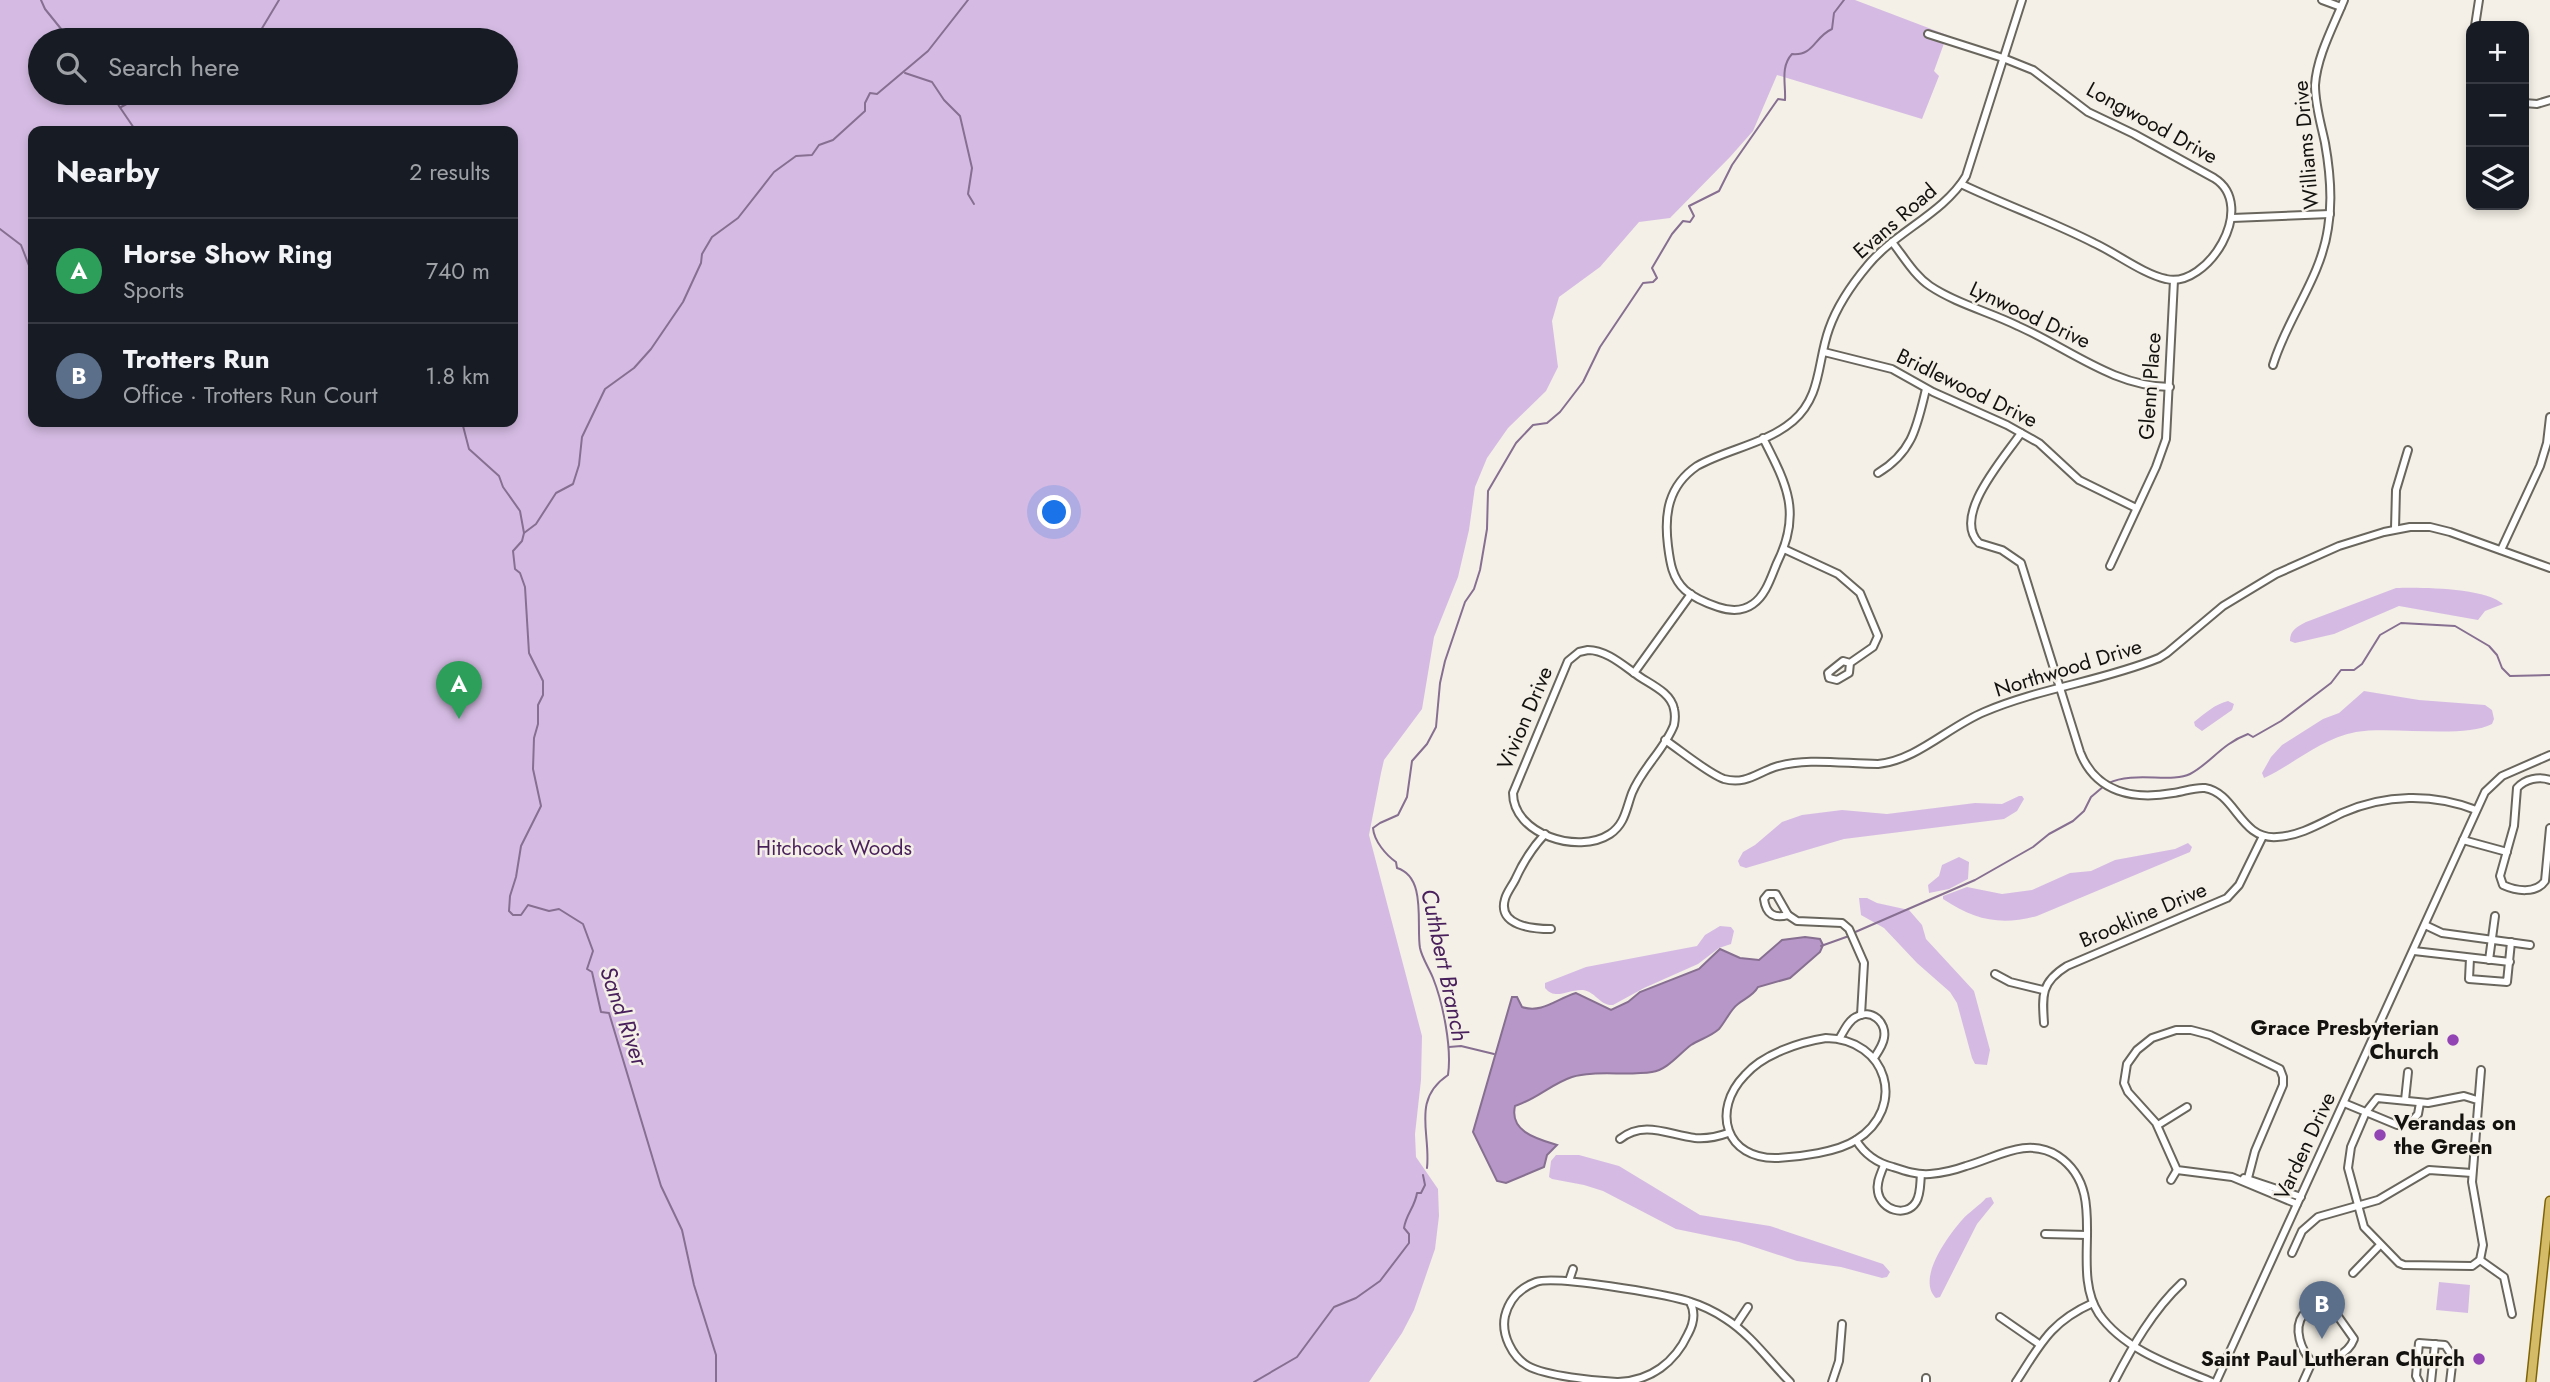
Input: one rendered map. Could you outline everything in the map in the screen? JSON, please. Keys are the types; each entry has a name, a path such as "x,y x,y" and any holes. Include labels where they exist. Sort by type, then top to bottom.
{"main road":[{"path":"2531,1382 2550,1201"}],"street":[{"name":"Evans Road","path":"1690,594 1678,582 1670,563 1665,524 1672,492 1680,480 1696,466 1786,427 1806,407 1817,386 1828,331 1845,298 1866,267 1961,184 1969,170 2022,0"},
{"path":"2322,0 2343,4"},
{"path":"2475,21 2479,0"},
{"name":"Williams Drive","path":"2273,365 2316,272 2328,231 2330,179 2315,85 2321,57 2343,4"},
{"name":"Longwood Drive","path":"1928,34 2003,58 2041,75 2088,112 2222,183 2228,194 2232,218"},
{"path":"2529,103 2550,100"},
{"path":"1961,184 2094,242 2162,279 2174,280 2201,270 2228,233 2232,218 2330,214"},
{"name":"Lynwood Drive","path":"1892,242 1918,276 1937,290 2038,334 2118,378 2149,386 2170,387"},
{"name":"Glenn Place","path":"2110,566 2164,448 2168,429 2174,280"},
{"name":"Bridlewood Drive","path":"1824,352 1892,369 1926,389 1981,412 2048,451 2081,482 2136,508"},
{"path":"1878,473 1892,465 1909,445 1926,389"},
{"path":"2501,550 2540,466 2547,443 2550,417"},
{"path":"2021,433 1978,496 1972,514 1971,530 1979,543 2002,550 2021,563 2083,758 2093,775 2122,793 2144,796 2200,788 2210,790 2223,798 2245,824 2263,836 2288,836 2356,807 2387,800 2436,798 2476,810"},
{"path":"1634,673 1690,594 1728,610 1749,606 1758,600 1767,586 1784,549 1790,528 1790,505 1763,438"},
{"path":"2395,529 2396,490 2408,450"},
{"name":"Northwood Drive","path":"1665,740 1715,775 1731,780 1752,779 1775,767 1800,762 1878,764 1908,755 1983,712 2159,657 2223,606 2276,574 2339,546 2395,529 2430,527 2450,532 2550,568"},
{"path":"1784,549 1838,574 1860,593 1878,636 1872,648 1850,663"},
{"name":"Vivion Drive","path":"1594,650 1634,673 1672,701 1675,721 1632,792 1623,821 1611,834 1588,841 1569,841 1545,834 1517,813 1513,793 1568,661 1579,652 1594,650"},
{"name":"Varden Drive","path":"2214,1382 2485,792 2497,779 2529,762 2550,755"},
{"path":"2550,780 2530,780 2517,788 2514,826 2500,876 2503,885 2532,890 2545,881 2550,828"},
{"path":"1545,834 1533,846 1507,894 1504,906 1508,918 1514,923 1551,929"},
{"name":"Brookline Drive","path":"2043,990 2055,974 2067,966 2227,898 2239,885 2263,836"},
{"path":"2463,840 2507,852"},
{"path":"1788,915 1797,921 1842,923 1849,929 1864,962 1861,1015"},
{"path":"2489,960 2495,916"},
{"path":"2425,925 2442,933 2530,945"},
{"path":"2470,958 2469,979 2507,982 2511,942"},
{"path":"2414,951 2510,962"},
{"path":"1995,974 2010,982 2043,990 2043,1023"},
{"path":"1839,1039 1850,1022 1861,1015 1875,1016 1884,1028 1883,1041 1874,1058"},
{"path":"2177,1170 2158,1125 2128,1092 2124,1083 2126,1069 2142,1045 2156,1036 2176,1030 2198,1031 2277,1067 2283,1077 2283,1085 2258,1145 2248,1178"},
{"path":"1826,1038 1857,1045 1874,1058 1882,1073 1885,1099 1874,1123 1856,1140 1836,1148 1794,1157 1766,1158 1742,1148 1728,1133 1726,1114 1729,1099 1749,1070 1769,1058 1826,1038"},
{"path":"2477,1100 2464,1096 2447,1101 2420,1103 2376,1098 2366,1112 2348,1160 2358,1206 2364,1227 2396,1261 2404,1265 2472,1266 2480,1260 2483,1245 2472,1182 2480,1070"},
{"path":"2405,1100 2408,1072"},
{"path":"2344,1103 2397,1125 2407,1124 2416,1118 2420,1103"},
{"path":"2158,1125 2187,1107"},
{"path":"1620,1139 1640,1129 1699,1138 1728,1133"},
{"path":"1856,1140 1864,1152 1884,1165 1920,1174 1967,1166 1999,1153 2031,1147 2046,1150 2064,1161 2081,1184 2085,1200 2088,1281 2093,1303 2112,1329 2134,1346 2214,1382"},
{"path":"1884,1165 1877,1185 1878,1194 1885,1205 1896,1210 1907,1209 1916,1202 1920,1174"},
{"path":"2177,1170 2248,1178 2299,1201"},
{"path":"2171,1181 2177,1170"},
{"path":"2291,1253 2302,1231 2313,1220 2331,1212 2387,1196 2430,1170 2472,1173"},
{"path":"2232,1177 2299,1201"},
{"path":"2045,1234 2087,1235"},
{"path":"2353,1273 2380,1245"},
{"path":"2480,1260 2504,1277 2512,1314"},
{"path":"1569,1281 1573,1269"},
{"path":"1690,1302 1695,1314 1691,1328 1674,1356 1648,1376 1617,1382 1534,1369 1519,1359 1509,1344 1505,1331 1504,1320 1510,1303 1517,1294 1542,1280 1569,1281 1659,1295 1690,1302 1720,1315 1735,1325 1790,1382"},
{"path":"2114,1382 2134,1346 2164,1302 2182,1283"},
{"path":"1659,1295 1660,1286"},
{"path":"2016,1382 2039,1344 2059,1322 2093,1303"},
{"path":"1735,1325 1748,1307"},
{"path":"2333,1312 2348,1328 2354,1339 2353,1344 2342,1354 2325,1361 2312,1362 2299,1337 2298,1324 2303,1315 2333,1312"},
{"path":"2000,1317 2039,1344"},
{"path":"1832,1382 1839,1362 1842,1324"},
{"path":"2419,1382 2416,1376 2420,1343 2445,1345 2453,1357 2450,1382"},
{"path":"2431,1382 2435,1344"},
{"path":"2303,1382 2312,1362"}],"green space":[{"name":"Hitchcock Woods","path":"0,0 1855,0 1947,35 1934,71 1939,76 1922,119 1777,75 1753,131 1730,157 1670,218 1639,222 1600,267 1559,297 1552,321 1558,367 1546,391 1508,428 1487,458 1475,487 1458,577 1434,637 1422,709 1384,760 1369,835 1422,1036 1421,1080 1415,1134 1416,1157 1438,1189 1439,1216 1435,1249 1414,1310 1369,1382 0,1382"},
{"path":"2396,588 2436,588 2468,592 2495,599 2503,604 2485,611 2478,620 2399,606 2334,634 2295,643 2290,641 2293,631 2306,622"},
{"path":"2364,691 2419,700 2485,705 2492,710 2494,719 2492,724 2464,731 2388,730 2343,735 2264,778 2262,773 2282,745 2323,719 2339,713"},
{"path":"2228,701 2234,704 2232,710 2202,731 2195,726 2194,722 2219,704"},
{"path":"2019,796 2024,799 2017,811 2004,819 1844,839 1746,868 1740,866 1738,861 1743,852 1782,822 1802,815 1842,810 1887,814 1975,803 2002,804"},
{"path":"2188,843 2192,847 2190,852 2024,919 1988,919 1966,912 1943,899 1943,896 1967,887 2002,894 2032,890 2070,873 2091,871 2115,860 2175,849"},
{"path":"1959,857 1969,862 1968,879 1949,889 1929,893 1928,885 1939,876 1942,865"},
{"path":"1859,898 1909,910 1922,925 1926,939 1974,991 1990,1050 1987,1065 1975,1064 1957,1003 1950,992 1917,963 1884,928 1861,915"},
{"path":"1720,926 1731,927 1734,931 1731,944 1719,948 1698,964 1613,1005 1583,990 1553,994 1545,988 1545,983 1586,967 1697,946 1705,935"},
{"path":"1556,1155 1579,1155 1619,1166 1700,1215 1770,1226 1883,1264 1890,1272 1887,1277 1882,1278 1841,1267 1797,1261 1739,1242 1676,1229 1603,1191 1552,1179 1549,1177 1551,1161"},
{"path":"1991,1197 1994,1203 1977,1224 1940,1297 1936,1298 1931,1290 1930,1280 1936,1258 1962,1220 1986,1198"},
{"path":"2439,1282 2470,1285 2468,1313 2436,1310"}],"shaded area":[{"path":"1805,937 1820,939 1823,945 1820,952 1790,978 1758,987 1735,1006 1719,1029 1691,1045 1663,1068 1643,1073 1572,1077 1515,1106 1514,1115 1521,1128 1534,1137 1557,1145 1547,1155 1544,1167 1506,1183 1497,1181 1473,1132 1512,997 1517,997 1522,1007 1529,1009 1576,993 1611,1010 1628,1002 1640,992 1699,969 1720,949 1740,958 1759,960 1782,940"}],"waterway":[{"name":"Sand River","path":"41,0 60,28"},
{"path":"262,28 279,0"},
{"path":"524,533 536,524 556,493 573,484 579,465 582,437 605,389 634,368 651,349 683,302 701,263 702,254 712,237 738,218 774,172 796,156 812,155 819,145 833,140 865,111 865,103 870,93 877,94 928,51 968,0"},
{"name":"Cuthbert Branch","path":"1427,1168 1426,1106 1437,1085 1448,1075 1446,1026 1437,988 1420,948 1418,903 1413,881 1397,868 1396,862 1381,847 1373,828 1398,815 1407,797 1412,761 1427,744 1436,727 1445,661 1465,602 1474,589 1480,570 1487,529 1488,491 1516,443 1533,425 1547,423 1560,412 1583,382 1600,347 1643,283 1653,282 1657,278 1652,268 1672,234 1683,221 1690,222 1694,216 1689,206 1719,191 1732,165 1778,99 1785,100 1785,70 1788,59 1792,54 1810,49 1832,29 1834,13 1844,0"},
{"path":"905,73 932,82 944,100 960,116 972,168 968,194 974,204"},
{"name":"Sand River","path":"119,105 133,126"},
{"path":"121,107 125,105"},
{"path":"0,229 21,245 28,263"},
{"name":"Sand River","path":"463,427 469,449 499,476 503,487 520,511 524,533 522,541 513,551 515,569 520,573 525,587 529,653 543,681 543,695 538,705 538,724 534,738 533,769 541,806 521,846 509,911 513,915 521,915 528,905 549,911 559,909 583,924 593,951 587,969 592,972 601,1012 609,1013 661,1186 682,1230 694,1285 716,1355 716,1382"},
{"path":"2109,783 2129,778 2173,778 2190,774 2239,738 2248,734 2253,737 2281,721 2331,683 2341,670 2354,670 2362,664 2380,635 2401,623 2455,626 2489,646 2510,676 2550,675"},
{"path":"1853,933 1975,880 2033,847 2049,834 2073,821 2084,811 2091,797 2104,786"},
{"path":"1821,946 1849,936"},
{"path":"1449,1047 1461,1046 1494,1054"},
{"name":"Cuthbert Branch","path":"1254,1382 1297,1357 1334,1307 1356,1298 1380,1281 1409,1243 1409,1234 1404,1228 1417,1193 1421,1193 1425,1185 1423,1175"}],"place":[{"name":"Horse Show Ring","path":"459,719"},
{"name":"Grace Presbyterian Church","path":"2453,1040"},
{"name":"Verandas on the Green","path":"2380,1135"},
{"name":"Trotters Run","path":"2322,1339"},
{"name":"Saint Paul Lutheran Church","path":"2479,1359"}]}
